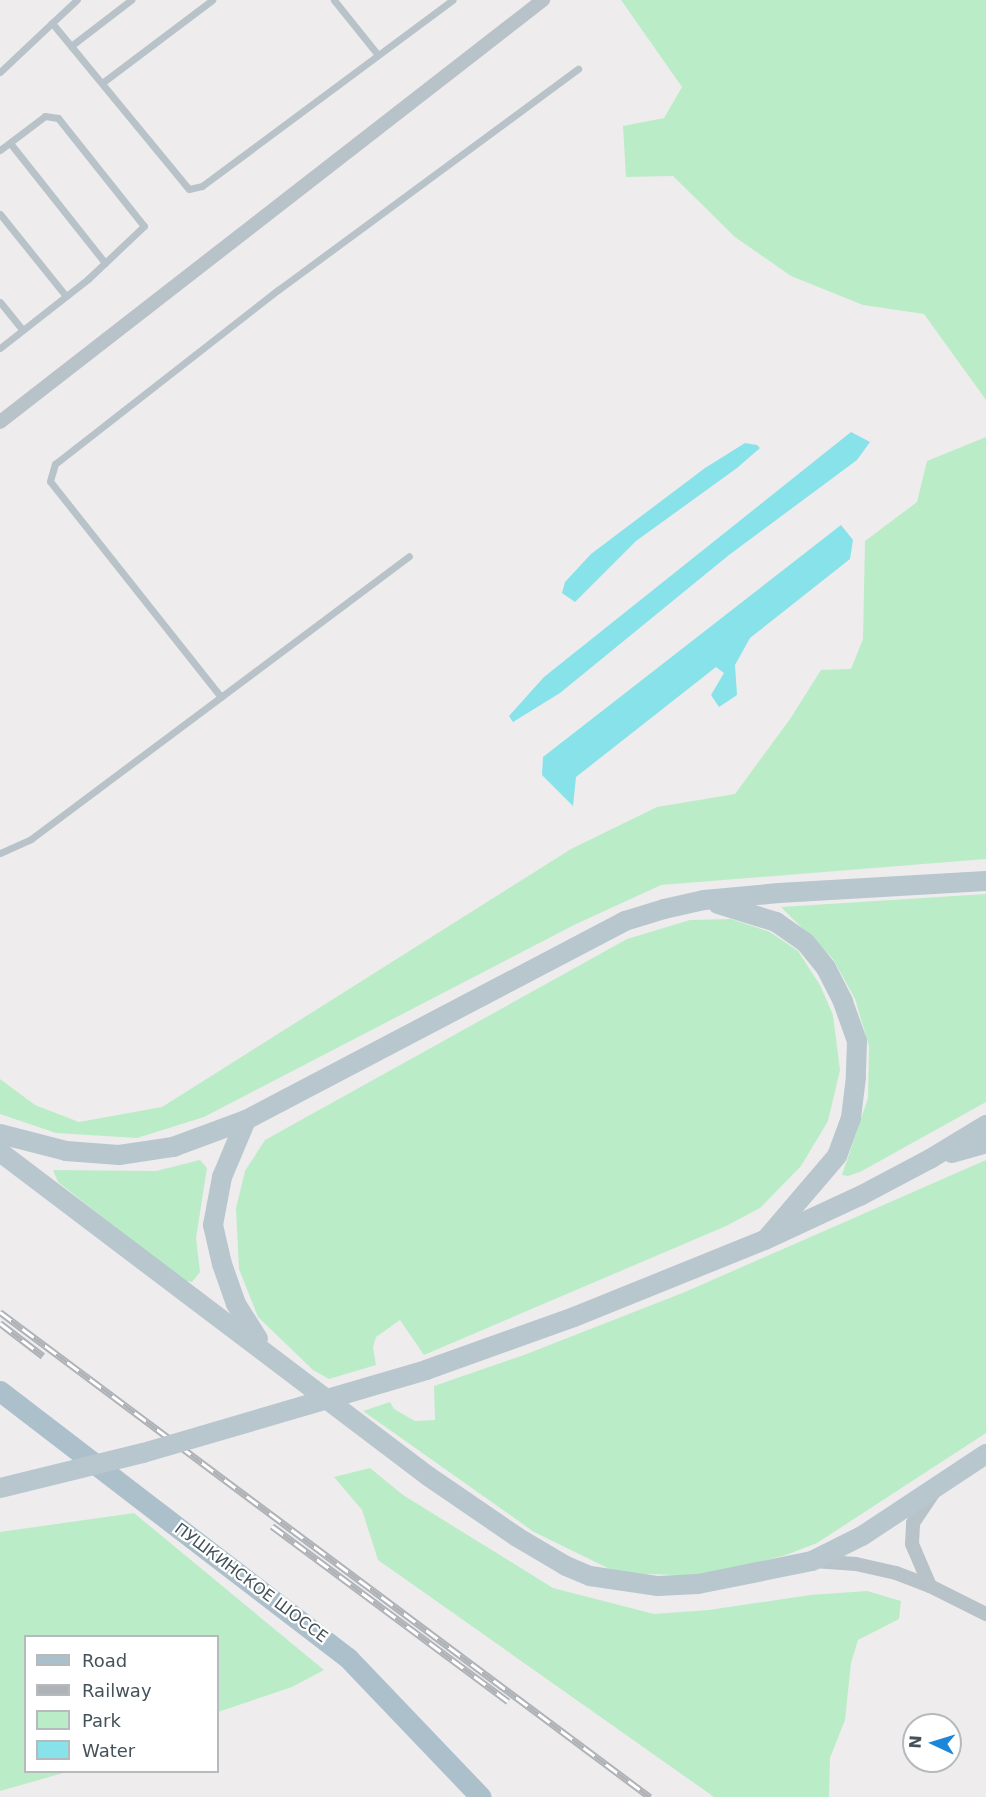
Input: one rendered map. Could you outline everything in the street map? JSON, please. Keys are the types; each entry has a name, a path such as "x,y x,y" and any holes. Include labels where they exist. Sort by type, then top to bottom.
{"main road":[{"name":"ПУШКИНСКОЕ ШОССЕ","path":"0,1391 348,1658 481,1797"}],"street":[{"path":"0,422 543,0"},
{"path":"0,1134 66,1151 119,1155 173,1148 246,1120 625,921 704,900 779,893 986,881"},
{"path":"704,900 748,911 776,922 805,942 826,968 843,1002 857,1041 851,1118 837,1156 765,1240"},
{"path":"246,1120 222,1177 213,1226 222,1264 236,1304 265,1351"},
{"path":"0,1488 142,1453 426,1370 574,1317 765,1240 860,1196 930,1159 986,1125"},
{"path":"930,1159 986,1143"},
{"path":"0,1152 61,1201 265,1351 428,1476 517,1537 566,1566 590,1576 658,1586 698,1584 812,1561 862,1536 986,1454"},
{"path":"930,1586 912,1544 913,1523 935,1489"},
{"path":"812,1561 875,1567 930,1586 986,1614"}],"lane":[{"path":"0,72 78,0"},
{"path":"71,46 132,0"},
{"path":"102,83 212,0"},
{"path":"334,0 378,55"},
{"path":"52,22 189,189 202,186 452,0"},
{"path":"221,697 50,481 55,464 278,290 578,69"},
{"path":"0,150 45,116 58,118 144,226 66,296 0,348"},
{"path":"10,142 105,262"},
{"path":"0,214 66,296"},
{"path":"0,302 23,330"},
{"path":"0,853 31,839 409,556"}],"green space":[{"path":"621,0 986,0 986,400 924,314 863,305 791,276 735,237 673,176 626,177 623,126 664,118 682,87"},
{"path":"986,437 986,859 661,885 574,925 204,1117 137,1138 56,1133 0,1114 0,1079 35,1105 79,1122 162,1107 571,849 657,807 735,794 790,719 821,670 851,669 863,639 865,541 917,502 927,461"},
{"path":"986,894 986,1102 860,1172 848,1176 842,1175 868,1098 869,1046 855,999 833,959 781,907"},
{"path":"731,919 770,932 798,951 820,985 833,1015 840,1070 828,1121 801,1166 760,1208 726,1226 424,1355 400,1320 376,1337 373,1347 376,1365 329,1379 313,1370 258,1317 239,1269 236,1208 245,1171 265,1140 627,939 690,920"},
{"path":"200,1160 207,1168 196,1238 200,1272 192,1282 182,1280 58,1182 53,1170 156,1171"},
{"path":"986,1160 986,1433 817,1543 786,1555 705,1576 618,1573 534,1532 363,1411 390,1402 394,1409 415,1421 435,1420 434,1386 524,1355 685,1292"},
{"path":"370,1468 403,1495 553,1588 654,1614 709,1610 810,1595 867,1591 901,1601 899,1619 858,1640 851,1663 845,1720 830,1758 829,1797 714,1797 378,1560 362,1510 334,1477"},
{"path":"134,1513 324,1670 292,1687 219,1712 219,1635 24,1635 24,1773 63,1773 0,1791 0,1532"}],"water":[{"path":"851,432 870,442 857,460 729,555 560,693 513,722 509,716 544,677"},
{"path":"745,443 757,445 760,448 737,468 636,541 575,602 562,593 565,582 591,554 705,468"},
{"path":"841,525 853,540 850,559 750,638 735,665 737,695 719,707 711,695 724,673 716,667 576,777 573,806 542,775 543,757"}],"railway":[{"path":"0,1312 650,1797"},
{"path":"0,1323 43,1356"},
{"path":"272,1526 508,1701"}]}
